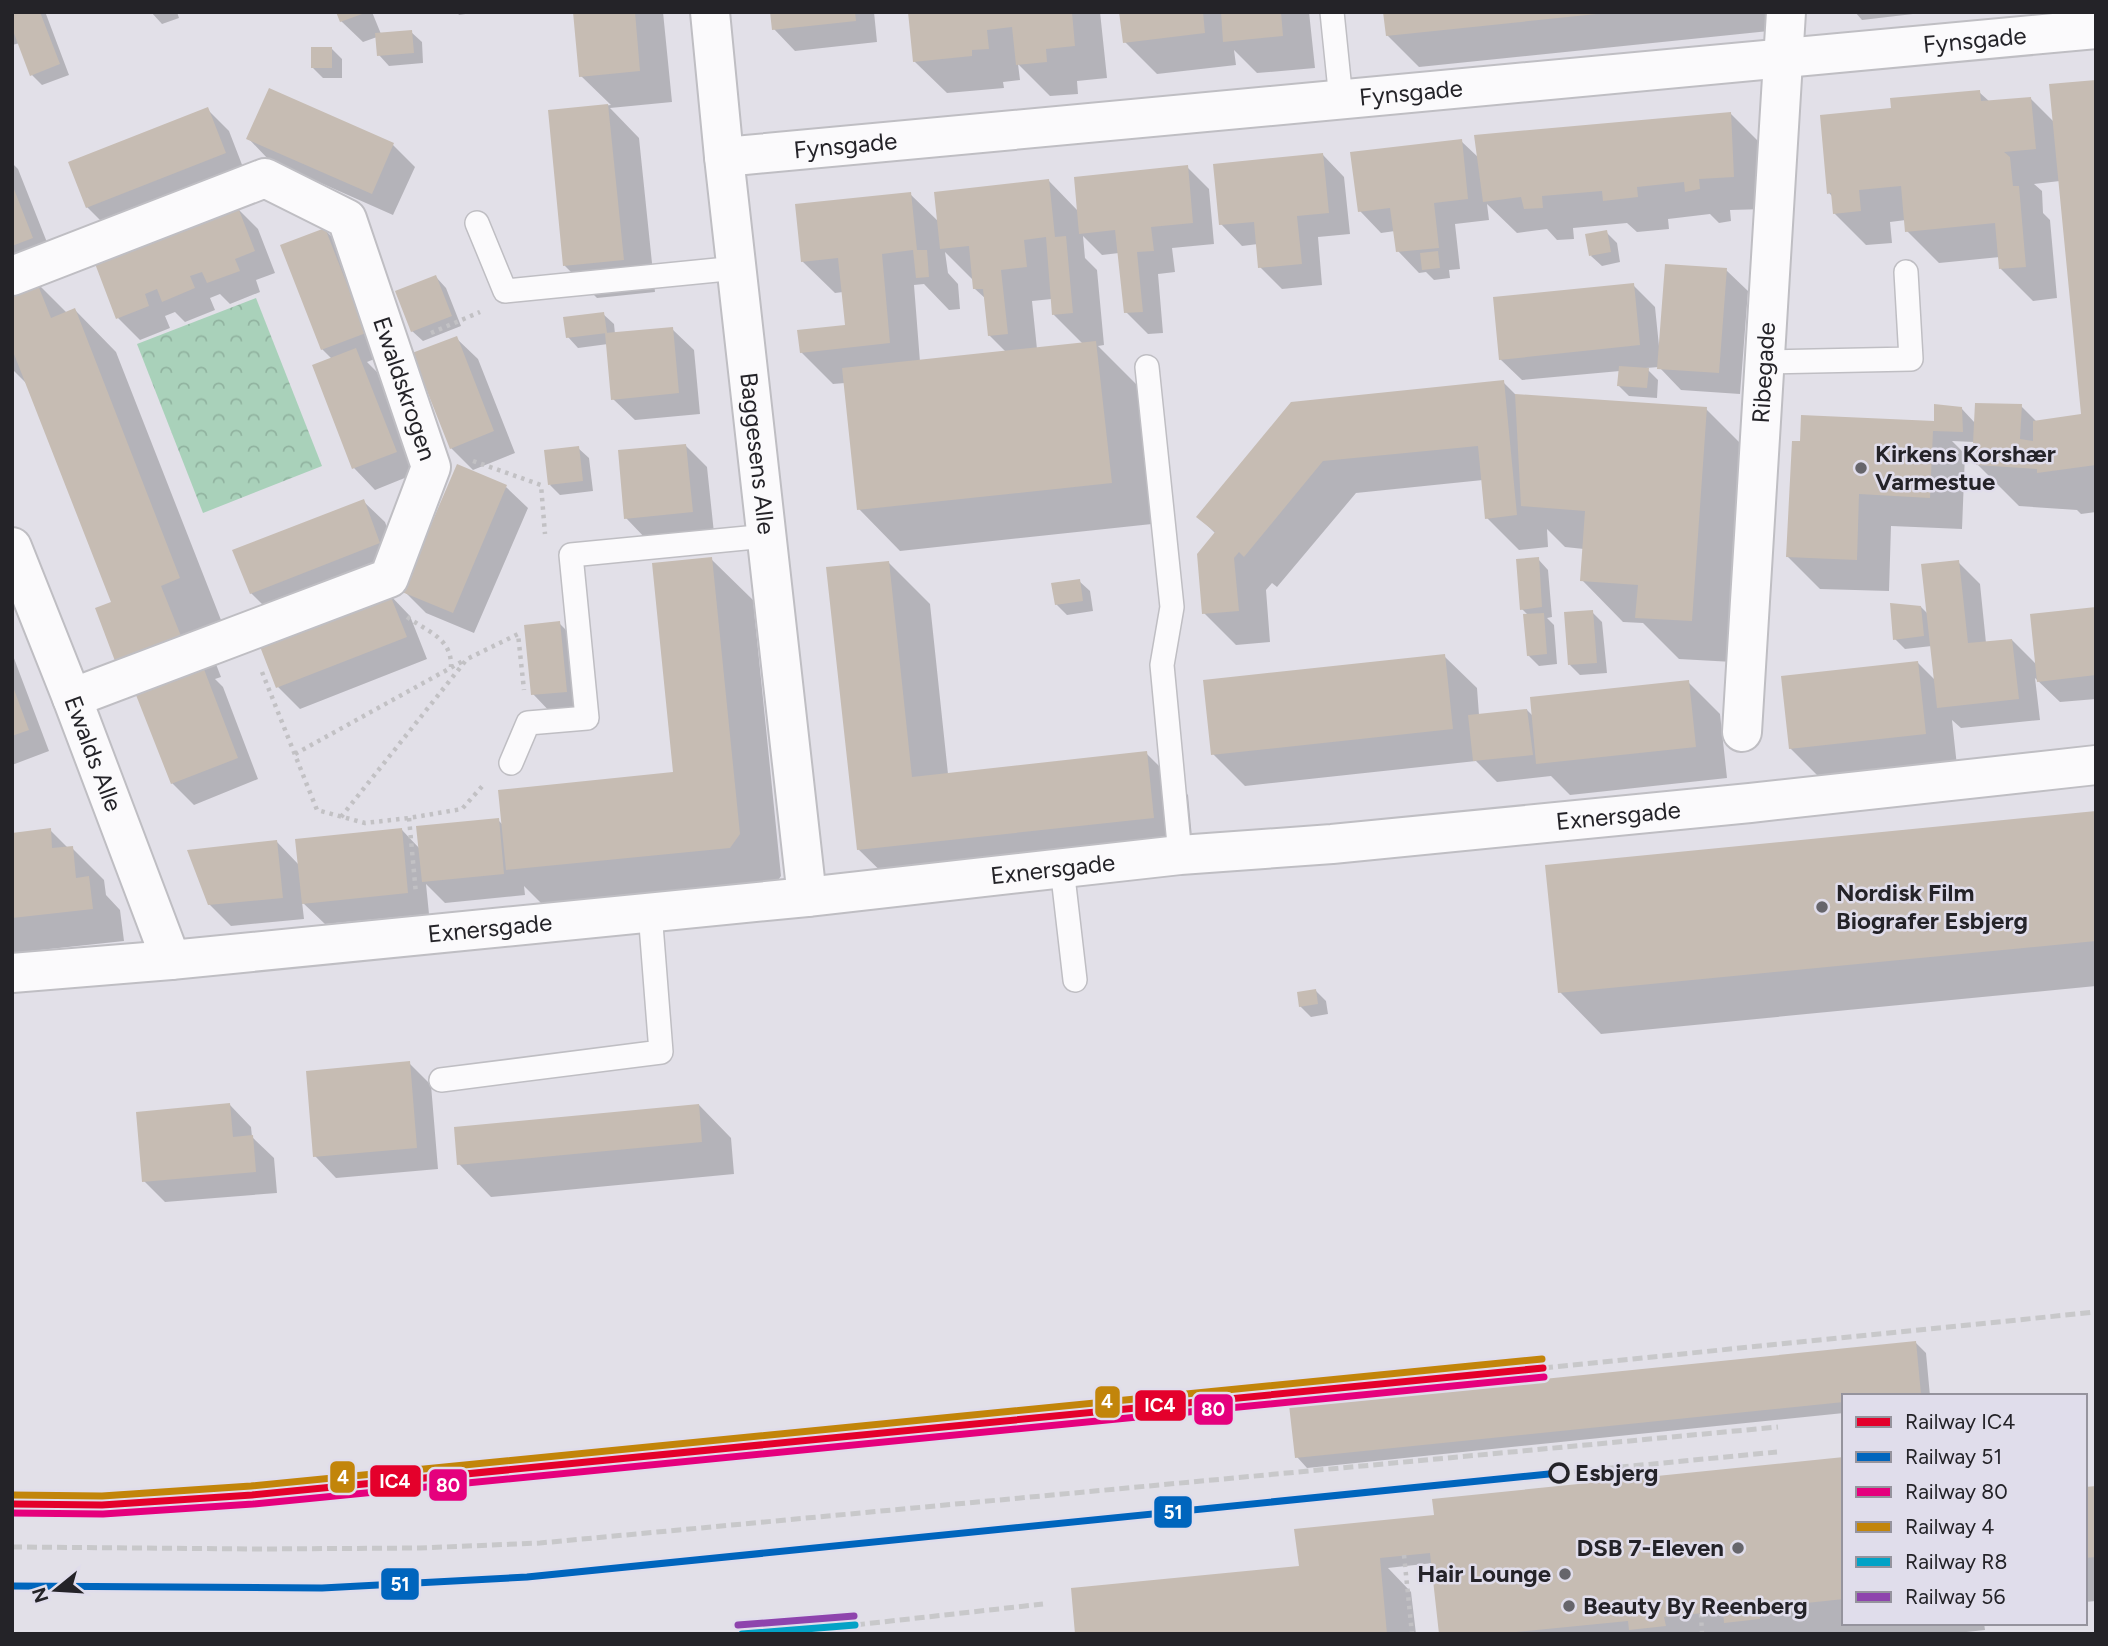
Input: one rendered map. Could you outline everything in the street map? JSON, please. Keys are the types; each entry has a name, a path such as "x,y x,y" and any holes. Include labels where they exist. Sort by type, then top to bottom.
{"street":[{"name":"Baggesens Alle","path":"710,12 807,897"},
{"name":"Ribegade","path":"1742,732 1786,12"},
{"name":"Fynsgade","path":"724,157 2096,29"},
{"name":"Ewaldskrogen","path":"12,276 265,178 347,219 431,467 389,578"},
{"name":"Ewalds Alle","path":"12,547 171,960"},
{"path":"72,698 389,578"},
{"name":"Exnersgade","path":"12,973 171,960 807,897 1180,855 1673,811 2096,765"}],"lane":[{"path":"1332,12 1341,100"},
{"path":"477,223 505,292 737,268"},
{"path":"1763,362 1911,359 1906,272"},
{"path":"1147,367 1172,607 1162,666 1180,855"},
{"path":"511,763 528,723 587,718 570,555 767,536"},
{"path":"1062,868 1075,980"},
{"path":"441,1080 662,1052 650,912"}],"path":[{"path":"391,349 477,315 505,292"},
{"path":"431,467 460,456 541,485 545,541 570,555"},
{"path":"389,578 398,607 424,629 443,640 452,656 451,668"},
{"path":"246,633 317,810 365,823 462,809 496,769 511,763"},
{"path":"295,754 467,659 518,634 528,723"},
{"path":"341,817 467,659"},
{"path":"409,818 420,935"},
{"path":"1404,1555 1412,1634"},
{"path":"1701,1614 1702,1634"}],"green space":[{"path":"256,298 322,466 203,513 137,344"}],"building":[{"path":"12,12 40,12 60,64 30,76 12,28"},
{"path":"336,12 365,12 365,13 340,22"},
{"path":"573,12 635,12 640,71 579,77"},
{"path":"770,12 855,12 856,21 772,30"},
{"path":"908,12 1072,12 1075,46 1046,49 1047,62 1016,65 1012,27 987,30 989,49 972,50 972,56 913,62"},
{"path":"1119,12 1203,12 1205,33 1123,43"},
{"path":"1221,12 1281,12 1283,36 1223,42"},
{"path":"1383,12 1597,12 1597,14 1386,36"},
{"path":"412,30 414,53 377,56 375,33"},
{"path":"311,47 332,47 332,68 311,68"},
{"path":"2096,80 2096,465 2037,473 2037,469 1976,465 1977,444 1973,443 1975,403 2022,404 2020,439 2033,441 2033,421 2081,414 2049,84"},
{"path":"269,88 394,143 372,194 246,139"},
{"path":"1980,90 1981,101 2031,97 2036,149 2004,152 2010,157 2013,186 2019,186 2026,267 1999,269 1995,223 1905,232 1901,186 1859,190 1861,211 1833,214 1831,193 1827,194 1820,115 1891,108 1890,98"},
{"path":"608,104 624,260 563,266 548,110"},
{"path":"208,107 226,153 86,208 68,162"},
{"path":"1731,112 1734,177 1699,179 1700,189 1685,192 1684,182 1637,187 1638,197 1603,201 1602,191 1542,196 1543,208 1524,209 1521,197 1483,202 1474,135"},
{"path":"1462,139 1468,199 1434,203 1439,248 1396,252 1390,208 1358,212 1350,152"},
{"path":"1323,153 1329,213 1297,216 1302,264 1258,268 1254,222 1219,225 1213,164"},
{"path":"1188,165 1193,223 1151,227 1154,251 1137,252 1143,312 1124,313 1115,230 1079,234 1074,177"},
{"path":"1049,179 1055,237 1066,236 1073,313 1052,315 1046,237 1024,240 1027,267 1001,270 1008,334 988,336 983,289 973,289 969,246 940,249 934,192"},
{"path":"12,184 33,238 12,246"},
{"path":"911,192 917,250 927,250 929,277 916,278 913,250 882,254 890,343 800,353 797,330 845,325 838,258 801,262 795,204"},
{"path":"237,205 255,251 235,259 240,271 207,283 202,272 190,276 195,288 162,302 157,289 145,294 149,306 116,319 94,261"},
{"path":"325,228 366,333 321,350 280,245"},
{"path":"1607,230 1611,252 1589,256 1585,234"},
{"path":"1438,251 1440,268 1422,270 1420,253"},
{"path":"1665,264 1727,268 1719,373 1657,369"},
{"path":"436,275 452,316 411,332 395,291"},
{"path":"36,280 51,318 75,308 180,578 161,586 181,636 115,661 95,608 111,602 12,349 12,289"},
{"path":"1634,283 1640,345 1499,360 1493,297"},
{"path":"604,312 607,333 566,338 563,317"},
{"path":"673,327 679,393 611,400 605,333"},
{"path":"457,336 494,431 450,449 412,353"},
{"path":"1096,341 1112,483 857,510 842,368"},
{"path":"356,348 397,452 352,469 312,365"},
{"path":"1619,366 1649,368 1647,388 1617,386"},
{"path":"1504,380 1517,515 1485,519 1478,446 1323,461 1244,557 1239,552 1234,558 1239,611 1202,614 1197,554 1215,532 1196,517 1291,402"},
{"path":"1515,394 1707,407 1692,621 1635,618 1638,585 1580,581 1585,511 1521,506"},
{"name":"Kirkens Korshær Varmestue","path":"1934,404 1962,407 1963,432 1933,431 1930,498 1859,494 1857,560 1786,557 1792,441 1800,441 1801,415 1934,421"},
{"path":"686,444 693,512 624,519 618,450"},
{"path":"579,446 583,481 548,485 544,450"},
{"path":"457,464 507,485 453,613 402,592"},
{"path":"364,499 380,543 250,594 232,550"},
{"path":"712,557 740,834 730,848 506,870 498,790 673,772 652,563"},
{"path":"1539,557 1542,607 1520,610 1516,559"},
{"path":"1959,560 1968,643 2012,639 2019,699 1937,708 1921,564"},
{"path":"889,561 912,777 1147,751 1154,818 857,850 826,567"},
{"path":"1080,579 1083,601 1055,605 1051,583"},
{"path":"389,592 407,637 276,688 259,644"},
{"path":"1890,603 1921,606 1924,636 1893,640"},
{"path":"2096,607 2096,675 2037,682 2030,614"},
{"path":"1593,610 1597,663 1568,665 1564,612"},
{"path":"1544,613 1547,654 1527,656 1523,614"},
{"path":"560,621 567,692 531,695 524,625"},
{"path":"1445,654 1453,729 1211,755 1203,680"},
{"path":"1918,661 1926,734 1789,749 1781,676"},
{"path":"202,664 238,758 171,784 134,690"},
{"path":"1689,680 1696,747 1536,764 1530,697"},
{"path":"12,684 29,730 12,736"},
{"path":"1527,709 1533,755 1473,761 1468,715"},
{"name":"Nordisk Film Biografer Esbjerg","path":"2096,811 2096,941 1558,993 1545,865"},
{"path":"499,818 504,874 422,882 416,826"},
{"path":"51,828 52,848 73,846 76,878 89,876 93,909 12,918 12,833"},
{"path":"402,828 408,893 302,904 295,839"},
{"path":"277,840 283,898 208,905 187,850"},
{"path":"1316,989 1318,1004 1299,1007 1297,992"},
{"path":"410,1061 417,1148 313,1157 306,1071"},
{"path":"230,1103 233,1137 253,1135 256,1172 142,1182 136,1112"},
{"path":"699,1104 702,1142 457,1165 454,1127"},
{"path":"1916,1341 1921,1394 1842,1394 1842,1402 1295,1458 1289,1405"},
{"path":"1842,1457 1842,1599 1759,1608 1760,1619 1724,1623 1723,1611 1664,1617 1666,1626 1629,1630 1628,1621 1497,1634 1439,1634 1430,1553 1380,1558 1387,1634 1075,1634 1071,1588 1299,1566 1294,1529 1434,1515 1432,1499"},
{"path":"2096,1486 2096,1557 2087,1558 2087,1487"}],"railway":[{"path":"1543,1368 2096,1312"},
{"path":"12,1547 420,1548 540,1543 1778,1427"},
{"path":"1559,1473 1777,1452"},
{"path":"855,1625 1043,1604"}],"rail line":[{"name":"4","path":"12,1495 102,1496 251,1486 1542,1359"},
{"name":"IC4","path":"12,1504 102,1505 252,1495 1543,1368"},
{"name":"80","path":"12,1513 103,1514 253,1504 1544,1377"},
{"name":"51","path":"12,1586 322,1588 527,1577 1559,1473"},
{"name":"56","path":"738,1625 854,1616"},
{"name":"R8","path":"742,1634 855,1625"}],"place":[{"name":"Kirkens Korshær Varmestue","path":"1861,468"},
{"name":"Nordisk Film Biografer Esbjerg","path":"1822,907"},
{"name":"Esbjerg","path":"1559,1473"},
{"name":"DSB 7-Eleven","path":"1738,1548"},
{"name":"Hair Lounge","path":"1565,1574"},
{"name":"Beauty By Reenberg","path":"1569,1606"}]}
